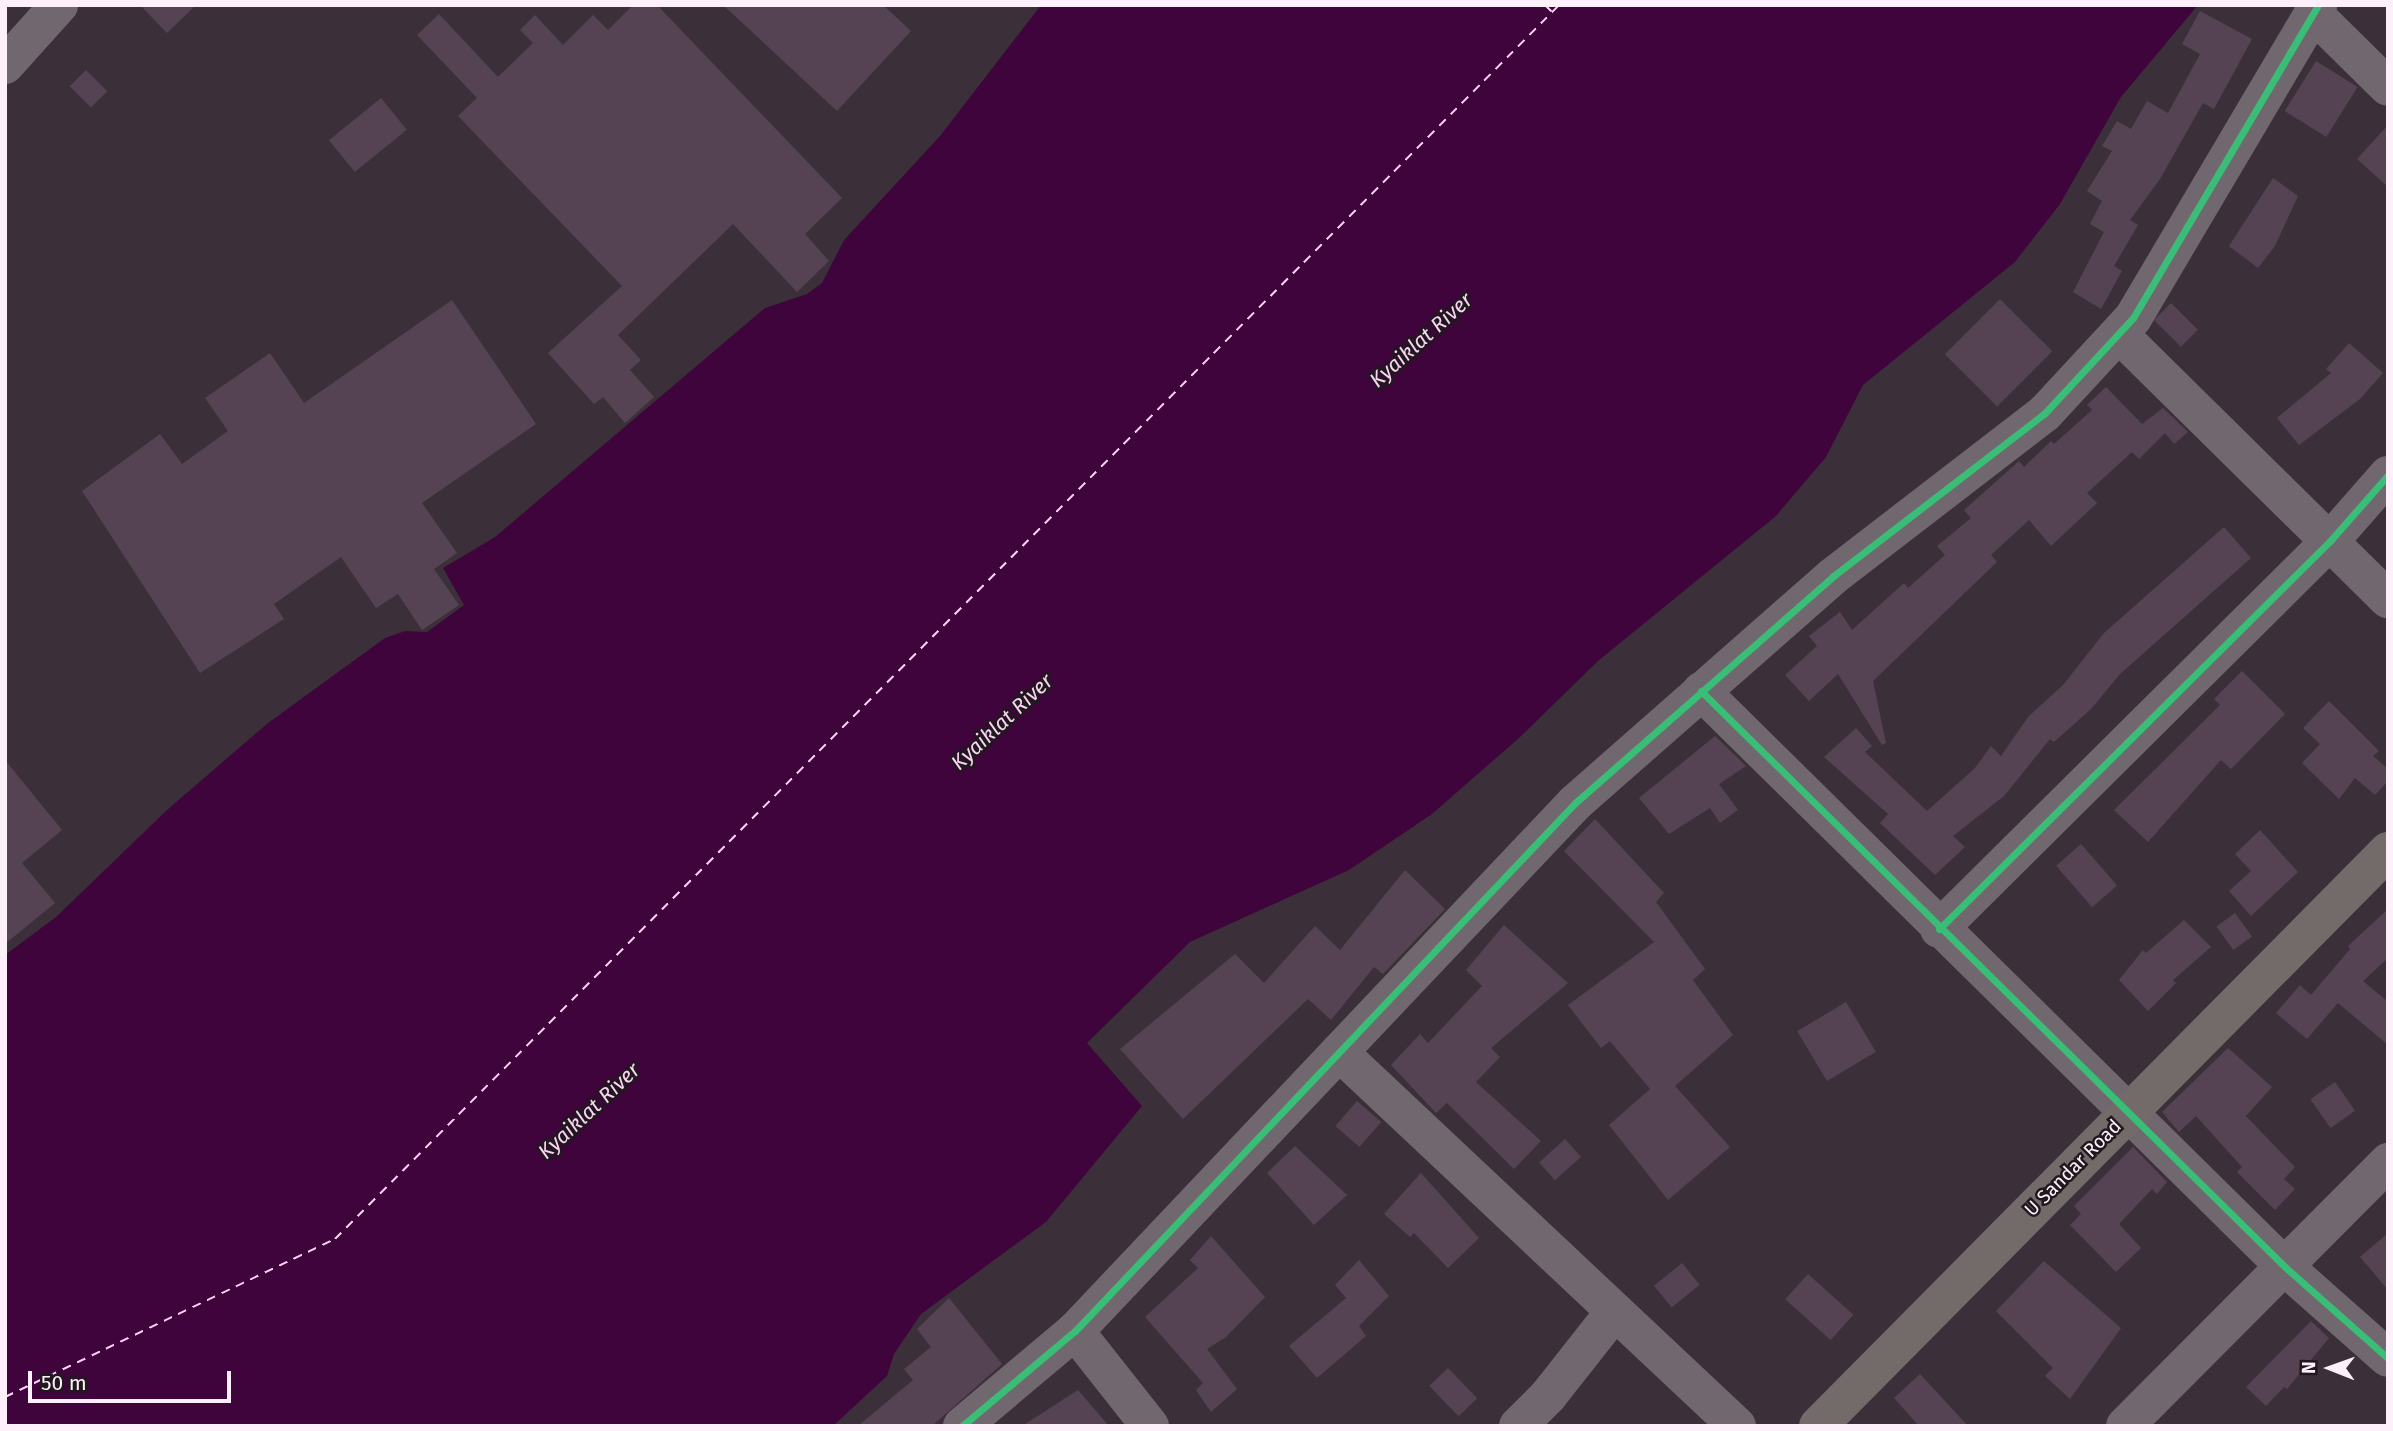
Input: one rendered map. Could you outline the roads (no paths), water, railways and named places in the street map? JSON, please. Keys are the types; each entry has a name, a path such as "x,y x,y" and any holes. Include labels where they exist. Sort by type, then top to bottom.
{"main road":[{"name":"U Sandar Road","path":"1818,1426 2388,852"}],"street":[{"path":"5,65 59,5"},
{"path":"962,1426 1075,1331 1575,803 1832,576 2044,414 2133,318 2315,9 2388,87"},
{"path":"2119,334 2388,599"},
{"path":"1939,929 2330,541 2388,475"},
{"path":"1701,691 1939,929 2130,1111 2285,1267 2388,1358"},
{"path":"1339,1052 1737,1426"},
{"path":"2125,1426 2388,1162"},
{"path":"1518,1426 1548,1396 1614,1312"},
{"path":"1075,1331 1150,1426"}],"water":[{"name":"Kyaiklat River","path":"1041,5 2198,5 2121,97 2060,204 2015,262 1863,385 1826,457 1776,516 1598,661 1519,738 1432,814 1349,870 1190,942 1087,1043 1142,1106 1046,1222 921,1314 894,1354 887,1376 833,1426 5,1426 5,955 56,917 167,810 268,723 385,638 405,631 427,632 464,605 443,568 495,537 765,308 807,294 822,283 844,240 940,136"}]}
